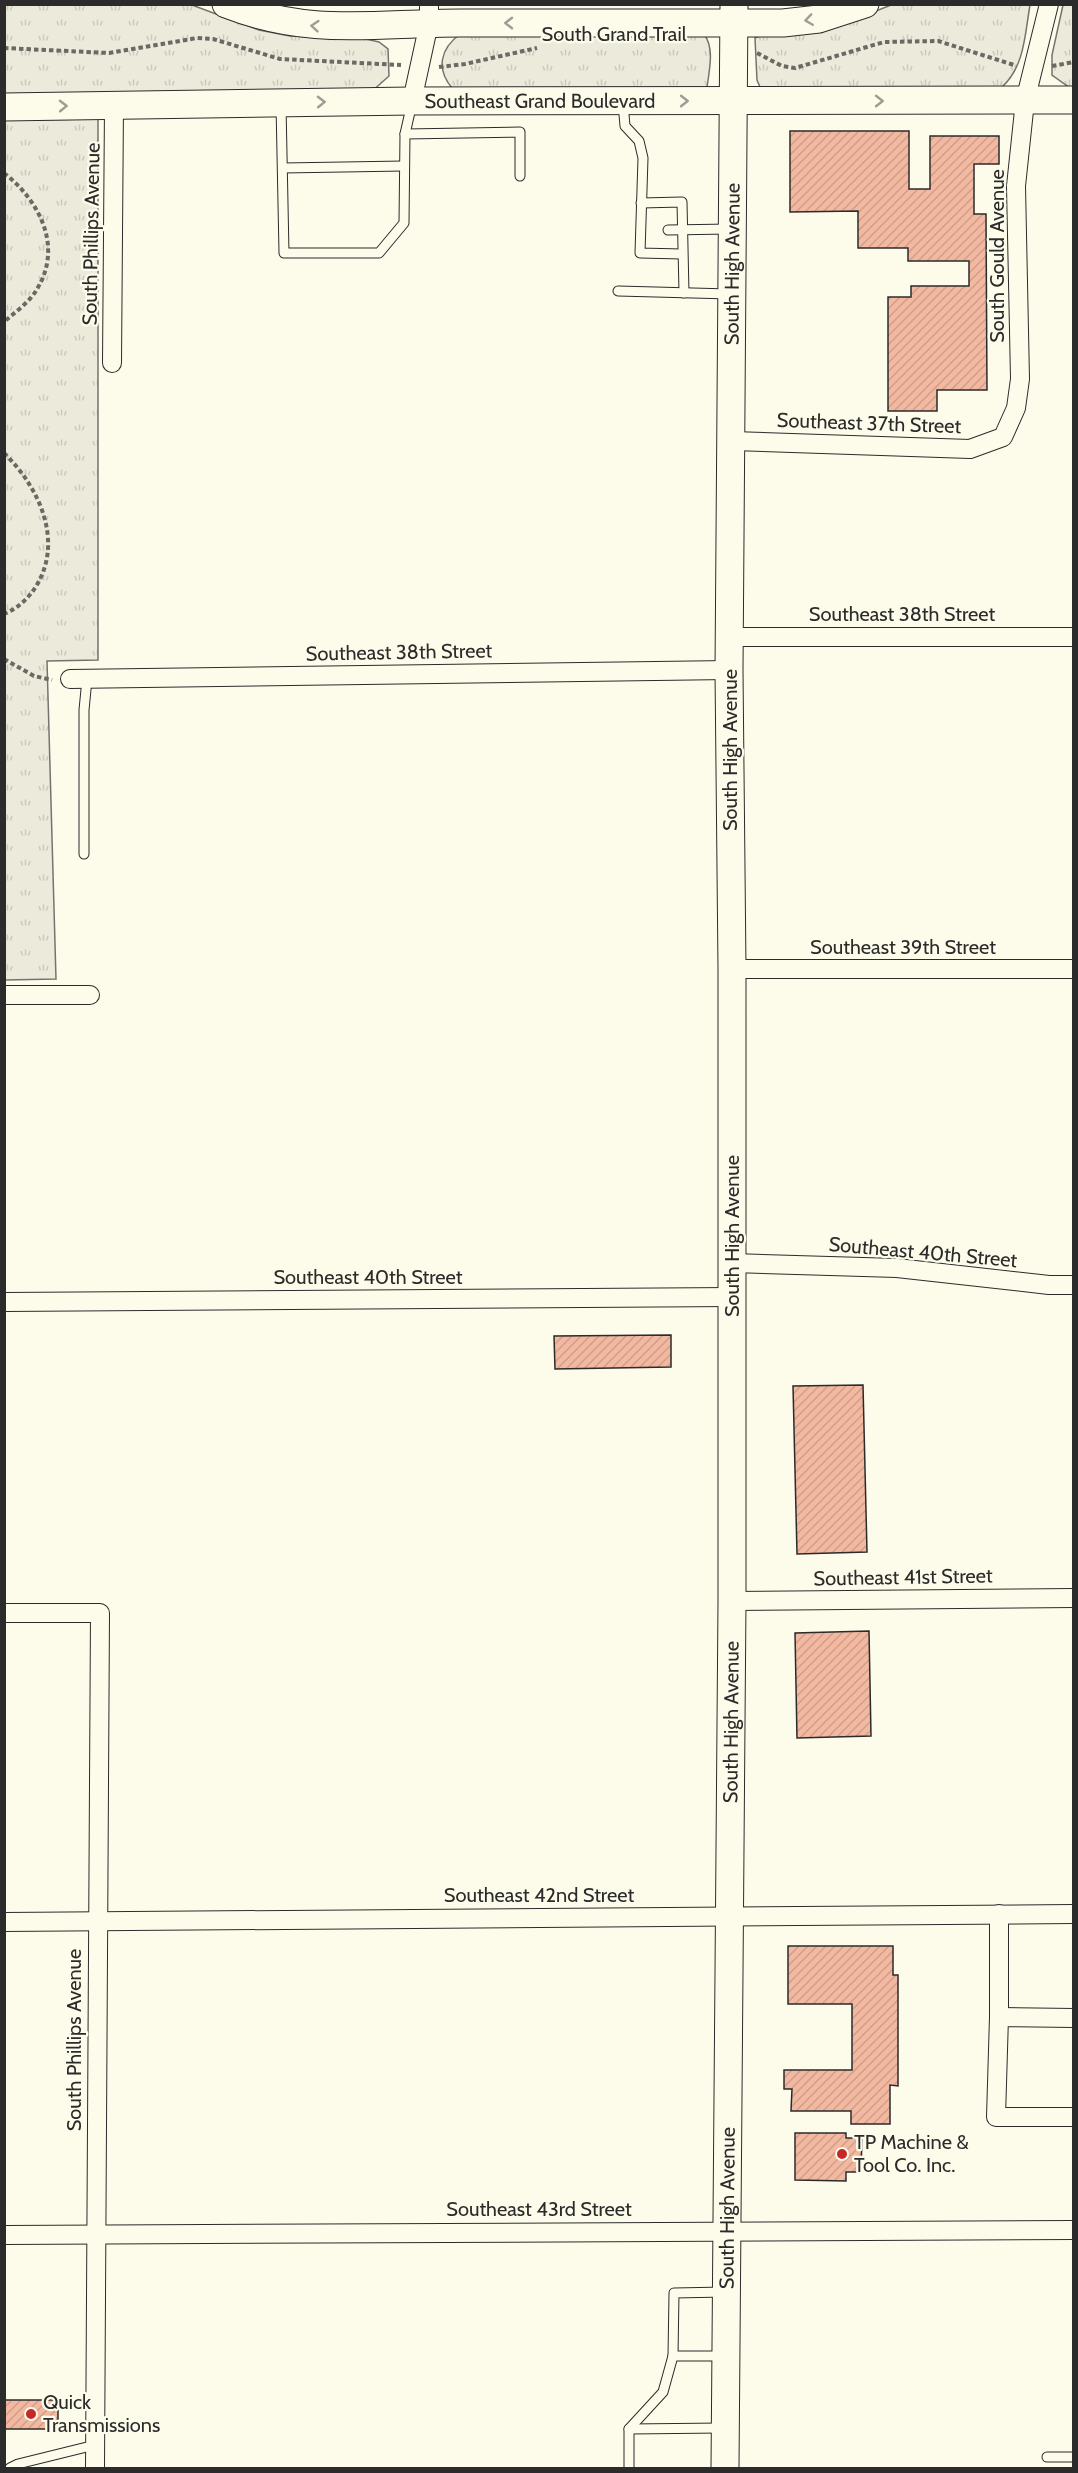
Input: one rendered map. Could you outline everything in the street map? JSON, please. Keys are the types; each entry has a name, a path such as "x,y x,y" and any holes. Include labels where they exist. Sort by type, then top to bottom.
{"street":[{"path":"226,4 250,14 291,23 342,28 429,14 734,14 783,23 819,19 865,4"},
{"name":"South Gould Avenue","path":"1003,436 1016,408 1020,379 1016,186 1025,101 1049,4"},
{"path":"412,101 429,14"},
{"name":"South High Avenue","path":"725,2469 732,1601 732,969 729,670 734,14"},
{"name":"Southeast Grand Boulevard","path":"4,107 412,101 1074,100"},
{"name":"South Phillips Avenue","path":"112,363 114,105"},
{"name":"Southeast 37th Street","path":"732,441 969,449 1003,436"},
{"name":"Southeast 38th Street","path":"730,637 1074,638"},
{"name":"Southeast 38th Street","path":"78,679 729,670"},
{"name":"Southeast 39th Street","path":"732,969 1074,969"},
{"path":"4,995 90,995"},
{"name":"Southeast 40th Street","path":"732,1263 897,1268 1039,1284 1074,1285"},
{"name":"Southeast 40th Street","path":"4,1302 733,1297"},
{"name":"Southeast 41st Street","path":"732,1601 1074,1598"},
{"name":"South Phillips Avenue","path":"4,1613 100,1613 95,2469"},
{"path":"999,1914 996,2117 1074,2117"},
{"name":"Southeast 42nd Street","path":"4,1922 1074,1914"},
{"path":"999,2017 1074,2018"},
{"name":"Southeast 43rd Street","path":"4,2235 1074,2230"}],"lane":[{"path":"281,103 284,253 379,254 404,223 405,134 412,101"},
{"path":"622,101 625,126 639,141 643,158 641,203 644,230 640,254 682,254"},
{"path":"405,134 520,132 520,176"},
{"path":"283,168 404,166"},
{"path":"641,203 682,202 684,293"},
{"path":"668,230 732,229"},
{"path":"618,291 732,294"},
{"path":"78,679 84,710 84,854"},
{"path":"629,2469 629,2429 663,2392 674,2356 674,2293 726,2292"},
{"path":"674,2356 726,2356"},
{"path":"629,2429 725,2428"},
{"path":"10,2469 39,2458 95,2445"},
{"path":"1047,2457 1074,2457"}],"path":[{"name":"South Grand Trail","path":"4,48 109,53 197,38 213,39 280,59 420,67 465,64 541,48"},
{"path":"735,51 760,53 782,66 795,68 884,42 938,41 1008,64 1034,68 1074,62"},
{"path":"4,173 23,188 41,213 48,244 47,269 36,292 4,322"},
{"path":"4,453 27,477 45,520 50,547 44,573 31,596 4,614"},
{"path":"4,659 48,681 78,679"}],"green space":[{"path":"4,5 192,5 259,30 290,36 366,39 379,42 388,49 389,76 370,93 5,97"},
{"path":"891,5 1030,5 1023,49 1010,79 1002,87 760,87 757,80 755,38 769,32 861,17"},
{"path":"1063,5 1073,5 1073,90 1052,75 1052,55"},
{"path":"460,34 704,34 710,53 707,88 452,88 444,74 442,60 448,46"},
{"path":"98,119 98,660 47,661 56,979 5,980 4,120"}],"building":[{"path":"790,131 909,131 909,189 930,189 930,136 999,136 999,164 974,164 974,214 986,214 987,390 937,390 937,411 888,411 888,297 911,297 911,286 969,286 969,261 908,261 908,248 858,248 858,211 790,212"},
{"path":"671,1335 671,1367 555,1369 554,1336"},
{"path":"863,1385 867,1552 797,1554 793,1386"},
{"path":"869,1631 871,1736 797,1738 795,1633"},
{"path":"788,1946 893,1946 893,1975 898,1975 898,2086 890,2085 890,2124 851,2124 851,2111 791,2111 792,2089 784,2089 784,2070 852,2070 852,2004 788,2004"},
{"path":"795,2133 846,2133 846,2138 862,2138 861,2172 846,2172 846,2181 795,2180"},
{"name":"Quick Transmissions","path":"4,2400 58,2400 58,2429 4,2429"}],"place":[{"name":"TP Machine & Tool Co. Inc.","path":"842,2154"},
{"name":"Quick Transmissions","path":"31,2414"}]}
